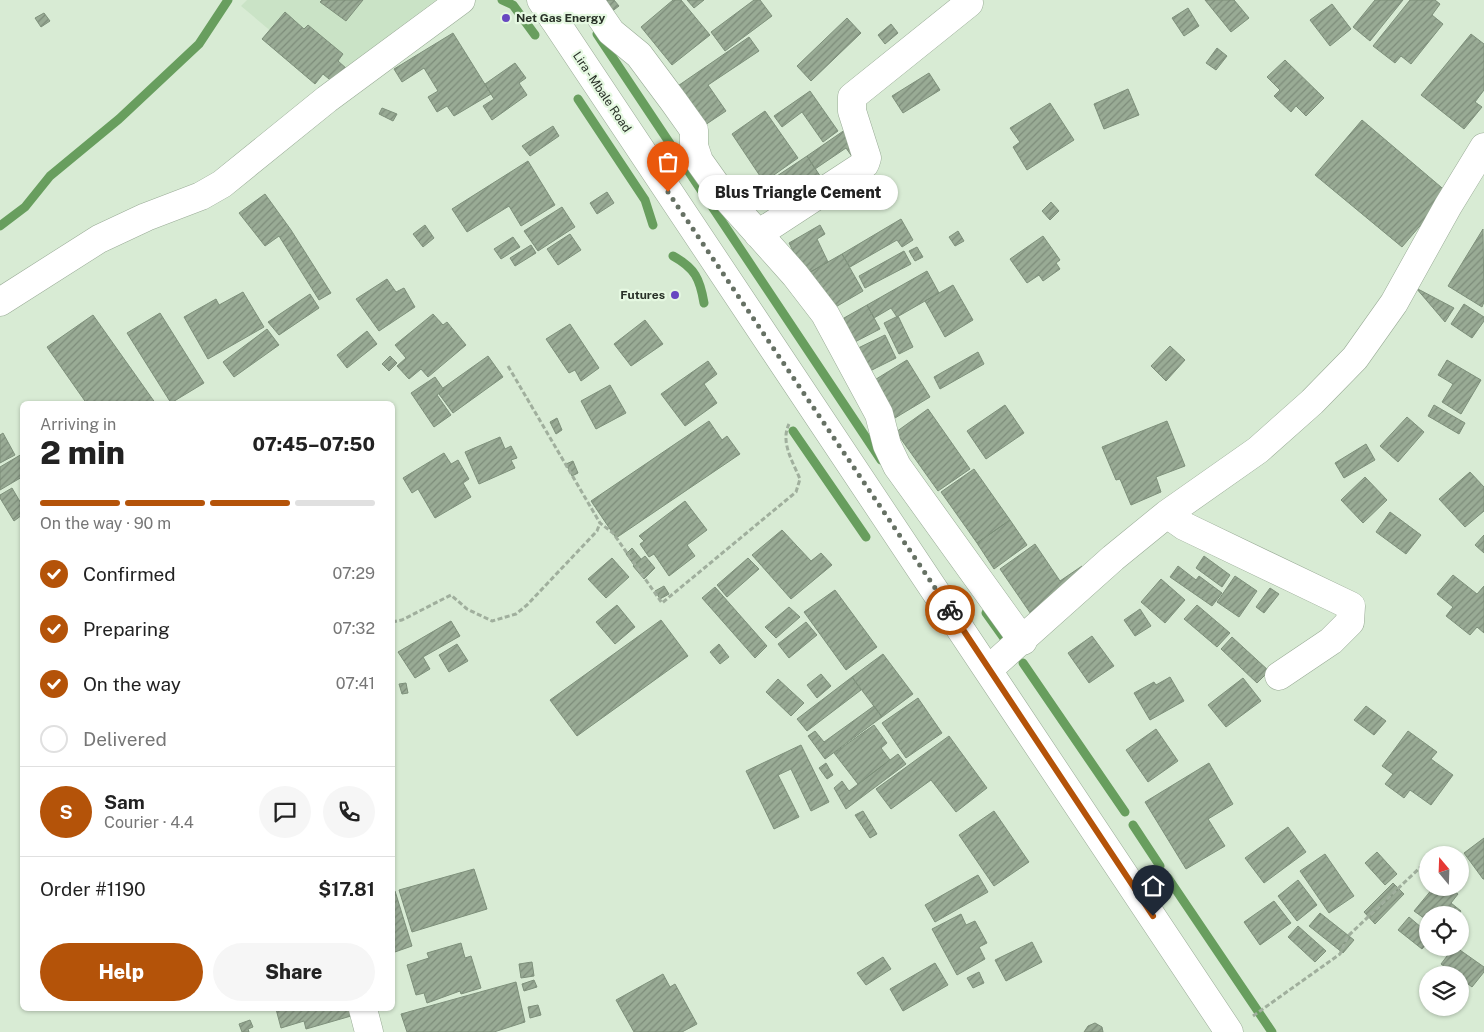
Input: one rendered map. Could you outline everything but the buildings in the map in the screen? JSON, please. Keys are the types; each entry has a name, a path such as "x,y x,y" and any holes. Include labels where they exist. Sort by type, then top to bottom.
{"street":[{"path":"0,302 99,240 146,217 201,196 222,184 327,99 460,0"},
{"path":"547,9 580,0"},
{"path":"589,0 611,32 639,55 694,130 694,146 699,161 721,192 795,274 825,314 879,414 887,446 896,466 1023,641"},
{"path":"758,234 865,164 867,158 852,111 852,97 969,3"},
{"name":"Lira - Mbale Road","path":"547,9 990,669 1229,1032"},
{"path":"990,669 1087,581 1167,514 1258,450 1312,402 1355,358 1394,303 1448,206 1484,147"},
{"path":"1167,514 1184,526 1351,606 1350,622 1331,642 1279,676"},
{"path":"364,1011 369,1032"}],"path":[{"path":"508,366 600,523 613,533 662,603 796,492 800,479 786,446 786,431 807,398"},
{"path":"395,621 402,620 451,595 467,609 492,621 516,614 597,531 600,523"},
{"path":"1229,1032 1340,954 1348,936 1419,869"}],"shaded area":[{"path":"247,0 436,0 329,80 241,6"}],"waterway":[{"path":"0,226 25,207 50,176 119,119 199,44 228,0"},
{"path":"502,0 513,5 535,35"},
{"path":"597,34 881,460"},
{"path":"578,99 645,200 653,225"},
{"path":"673,256 687,265 695,275 701,287 704,303"},
{"path":"793,431 866,537"},
{"path":"986,613 1006,641"},
{"path":"1023,663 1125,812"},
{"path":"1133,825 1160,866"},
{"path":"1168,878 1272,1032"}],"way so far":[{"path":"668,192 950,610"}],"place":[{"name":"Net Gas Energy","path":"506,18"},
{"name":"Blus Triangle Cement","path":"668,192"},
{"name":"Futures","path":"675,295"}],"route":[{"path":"950,610 1153,916"}]}
